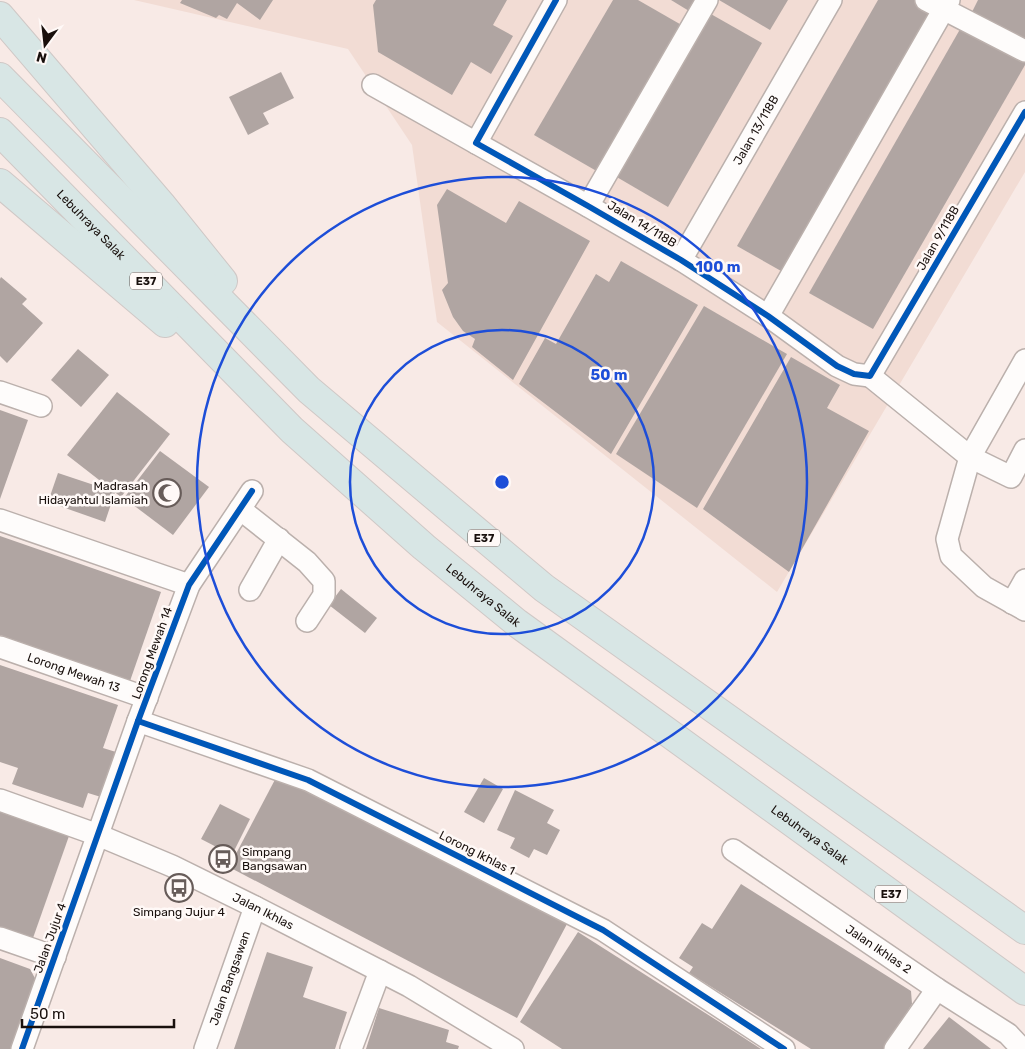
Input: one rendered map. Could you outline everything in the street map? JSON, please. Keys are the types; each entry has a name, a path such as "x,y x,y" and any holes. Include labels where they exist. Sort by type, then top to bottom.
{"highway":[{"path":"0,16 161,204 309,390"},
{"name":"E37","path":"0,77 309,390 544,588 1025,930"},
{"name":"Lebuhraya Salak","path":"0,132 292,430 424,547 517,623 1025,991"},
{"path":"0,183 292,430"}],"street":[{"path":"476,143 555,0"},
{"path":"588,206 707,0"},
{"name":"Jalan 13/118B","path":"681,260 831,0"},
{"path":"768,316 939,3 1025,52"},
{"name":"Jalan 14/118B","path":"373,85 681,260 768,316 837,366 854,374 870,376"},
{"name":"Jalan 9/118B","path":"870,376 1025,112"},
{"path":"1025,360 970,457 947,539 950,556 984,587 1018,606 1025,580"},
{"path":"870,376 970,457 1011,477 1025,450"},
{"path":"0,392 41,406"},
{"name":"Lorong Mewah 14","path":"98,835 189,585 252,491"},
{"path":"240,509 308,562 324,580 324,595 308,621"},
{"path":"0,520 189,585"},
{"path":"250,590 279,538"},
{"name":"Lorong Mewah 13","path":"0,647 147,698"},
{"name":"Lorong Ikhlas 1","path":"138,721 308,780 602,930 784,1049"},
{"name":"Jalan Ikhlas","path":"0,800 98,835 172,866 409,986 479,1040 513,1049"},
{"name":"Jalan Jujur 4","path":"22,1049 98,835"},
{"name":"Jalan Ikhlas 2","path":"733,850 937,989 1008,1034 1022,1049"},
{"name":"Jalan Bangsawan","path":"205,1049 255,907"},
{"path":"0,938 55,957"},
{"path":"351,1049 380,972"},
{"path":"895,1049 937,989"}],"shaded area":[{"path":"134,0 1025,0 1025,172 777,592 437,322 412,145 348,49"}],"building":[{"path":"182,0 273,0 260,20 237,3 227,19 219,15 216,18 180,3"},
{"path":"376,0 507,0 493,25 513,36 491,74 471,62 452,95 378,52 373,5"},
{"path":"613,0 638,0 685,27 600,173 534,135"},
{"path":"671,0 702,0 694,14"},
{"path":"719,0 788,0 770,30"},
{"path":"878,0 923,0 942,11 790,276 737,246"},
{"path":"978,0 1025,0 1025,42 972,12"},
{"path":"709,13 762,43 668,207 615,176"},
{"path":"963,24 1025,60 1025,65 873,329 809,293"},
{"path":"281,72 294,98 263,113 269,124 248,135 229,97"},
{"path":"447,189 506,223 519,201 590,241 513,380 472,347 475,339 463,331 453,317 442,290 448,283 437,205"},
{"path":"621,261 698,305 611,454 519,384 545,338 556,344 596,274 609,282"},
{"path":"1,277 27,299 22,304 43,323 7,363 0,356"},
{"path":"704,306 787,354 697,508 616,454"},
{"path":"78,349 109,375 81,407 51,380"},
{"path":"791,357 840,385 827,408 869,431 789,572 703,509"},
{"path":"117,392 170,434 121,497 67,455"},
{"path":"0,410 28,420 0,499"},
{"name":"Madrasah Hidayahtul Islamiah","path":"160,451 209,487 173,535 124,498"},
{"path":"58,473 115,492 105,522 48,502"},
{"path":"0,536 161,592 130,681 0,635"},
{"path":"341,589 377,618 365,633 329,605"},
{"path":"0,665 118,705 103,748 116,752 101,797 88,793 83,808 12,784 18,768 0,762"},
{"path":"279,772 567,924 517,1018 229,867"},
{"path":"484,778 503,789 484,823 464,812"},
{"path":"515,790 554,810 547,823 560,830 547,855 534,849 529,858 510,848 515,838 497,830"},
{"path":"220,804 250,819 232,855 201,839"},
{"path":"0,812 69,836 33,938 0,927"},
{"path":"741,884 911,991 912,1004 884,1049 811,1049 689,973 693,967 679,958 702,923 712,929"},
{"path":"578,932 761,1049 562,1049 520,1022"},
{"path":"267,952 313,967 303,997 347,1012 335,1049 234,1049"},
{"path":"0,958 30,969 37,982 12,1049 0,1049"},
{"path":"379,1008 449,1030 446,1042 459,1046 458,1049 366,1049"},
{"path":"949,1017 991,1049 923,1049"}],"cycle path":[{"path":"556,0 476,143 681,260 768,316 837,366 854,374 870,376 1025,112"},
{"path":"22,1049 138,721 189,585 252,491"},
{"path":"138,721 308,780 603,930 784,1049"}],"place":[{"name":"Madrasah Hidayahtul Islamiah","path":"167,493"},
{"name":"Simpang Bangsawan","path":"223,859"},
{"name":"Simpang Jujur 4","path":"179,888"}]}
